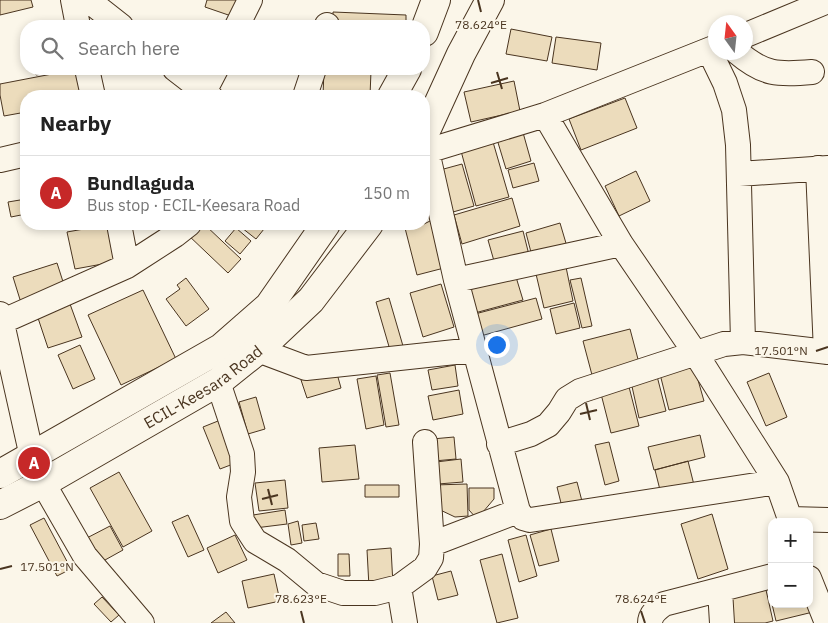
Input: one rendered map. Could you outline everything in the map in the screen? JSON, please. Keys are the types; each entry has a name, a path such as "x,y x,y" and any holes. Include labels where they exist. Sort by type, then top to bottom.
{"main road":[{"path":"428,20 436,0"},
{"path":"430,132 461,54 490,0"},
{"path":"395,90 404,75"},
{"name":"ECIL-Keesara Road","path":"0,474 222,348 269,306 322,230"},
{"name":"ECIL-Keesara Road","path":"0,505 43,483 218,382 258,350 311,300 364,230"}],"street":[{"path":"73,0 77,20"},
{"path":"88,0 113,20"},
{"path":"240,20 250,0"},
{"path":"753,32 828,1"},
{"path":"430,144 545,115 708,50"},
{"path":"716,60 734,110 738,145 743,342"},
{"path":"746,60 763,70 783,74 812,72"},
{"path":"88,75 92,90"},
{"path":"183,75 202,90"},
{"path":"208,90 214,75"},
{"path":"307,90 312,75"},
{"path":"545,115 621,244 696,354 777,482 789,518"},
{"path":"0,160 20,155"},
{"path":"430,167 474,350 518,511 523,518 530,520 777,482"},
{"path":"499,444 531,434 548,425 567,399 580,391 724,344 743,342 827,352 823,168 739,174"},
{"path":"120,230 127,266"},
{"path":"142,623 85,556 43,483 32,457 1,318 127,266 181,230"},
{"path":"456,280 621,244"},
{"path":"258,350 306,368 474,350"},
{"path":"218,382 242,454 243,472 240,497 242,520 255,541 287,560 316,584 343,593 375,593 399,587 425,568 431,558 432,544 425,442"},
{"path":"432,544 518,511"},
{"path":"813,520 828,520"},
{"path":"650,623 654,612 664,604 768,577"},
{"path":"399,587 405,623"},
{"path":"813,588 827,623"},
{"path":"720,590 722,623"}],"building":[{"path":"0,0 31,0 33,7 0,15"},
{"path":"207,0 246,0 240,19 205,7"},
{"path":"333,12 406,15 406,20 333,20"},
{"path":"511,29 552,37 547,61 506,54"},
{"path":"556,37 601,43 597,70 552,63"},
{"path":"47,75 79,75 83,90 20,90 20,113 4,116 0,84"},
{"path":"324,75 371,75 370,90 323,90"},
{"path":"514,81 520,111 471,122 464,92"},
{"path":"625,98 637,128 581,150 569,119"},
{"path":"522,129 531,161 506,169 496,136"},
{"path":"493,142 509,197 476,206 461,151"},
{"path":"534,163 539,181 513,188 508,170"},
{"path":"462,164 474,206 453,212 440,170"},
{"path":"636,171 650,201 619,216 605,186"},
{"path":"512,198 520,226 462,244 454,215"},
{"path":"20,200 20,215 11,217 8,202"},
{"path":"432,220 444,268 417,275 406,230 430,230 430,221"},
{"path":"560,223 568,250 533,260 526,233"},
{"path":"78,230 113,230 119,261 75,269 67,232"},
{"path":"191,230 210,230 241,259 228,273 187,234"},
{"path":"234,230 238,230 251,241 240,254 225,241"},
{"path":"245,230 263,230 256,239"},
{"path":"523,231 530,259 496,268 488,240"},
{"path":"57,263 66,291 22,306 13,277"},
{"path":"566,267 573,301 544,308 536,274"},
{"path":"516,277 523,300 471,314 464,291"},
{"path":"186,278 209,309 186,326 166,299 180,289 177,285"},
{"path":"581,278 592,326 582,328 570,280"},
{"path":"441,284 454,327 423,337 410,293"},
{"path":"143,290 176,359 121,385 88,315"},
{"path":"389,298 403,346 390,350 376,302"},
{"path":"536,298 542,319 477,337 471,315"},
{"path":"574,303 580,328 556,334 550,309"},
{"path":"70,304 82,337 48,348 37,315"},
{"path":"630,329 639,363 592,375 583,341"},
{"path":"80,345 95,379 73,389 58,355"},
{"path":"455,365 458,386 432,390 428,370"},
{"path":"694,366 704,401 669,410 660,374"},
{"path":"336,370 341,388 307,398 301,380"},
{"path":"390,373 399,425 386,427 377,375"},
{"path":"769,373 787,417 766,426 747,382"},
{"path":"376,376 384,425 366,429 357,379"},
{"path":"657,376 666,411 639,418 631,382"},
{"path":"628,383 639,426 611,433 600,390"},
{"path":"459,390 463,414 433,420 428,396"},
{"path":"256,397 265,429 248,434 239,402"},
{"path":"223,419 241,461 220,469 203,427"},
{"path":"700,435 705,457 654,470 648,447"},
{"path":"454,437 456,459 434,461 432,439"},
{"path":"609,442 619,481 605,485 595,445"},
{"path":"355,445 359,479 322,482 319,448"},
{"path":"461,459 463,482 438,484 436,462"},
{"path":"688,461 695,489 662,498 655,470"},
{"path":"119,472 152,531 123,547 90,488"},
{"path":"285,480 288,508 259,511 255,483"},
{"path":"577,482 583,505 563,511 557,487"},
{"path":"467,484 468,516 455,517 434,507 434,485"},
{"path":"365,485 399,485 399,497 365,497"},
{"path":"469,488 494,488 494,499 477,519 469,510"},
{"path":"285,510 287,524 255,528 253,515"},
{"path":"712,514 728,569 698,579 681,524"},
{"path":"188,515 204,550 188,557 172,522"},
{"path":"44,518 71,569 57,576 30,525"},
{"path":"298,521 302,543 291,545 288,524"},
{"path":"316,523 319,539 304,541 302,525"},
{"path":"110,526 123,550 96,565 83,540"},
{"path":"551,529 559,561 539,566 530,535"},
{"path":"235,535 247,560 218,573 207,548"},
{"path":"526,535 537,576 519,582 508,540"},
{"path":"391,548 393,585 369,587 367,550"},
{"path":"338,554 349,554 350,576 338,576"},
{"path":"502,554 518,618 497,623 480,560"},
{"path":"451,571 458,595 438,600 432,576"},
{"path":"274,574 280,601 248,608 242,581"},
{"path":"766,590 768,608 770,608 773,621 765,623 732,623 727,598"},
{"path":"102,597 119,615 111,622 94,604"},
{"path":"773,608 811,608 813,612 776,621"},
{"path":"226,612 235,623 211,623"}],"place":[{"name":"Bundlaguda","path":"34,463"}]}
